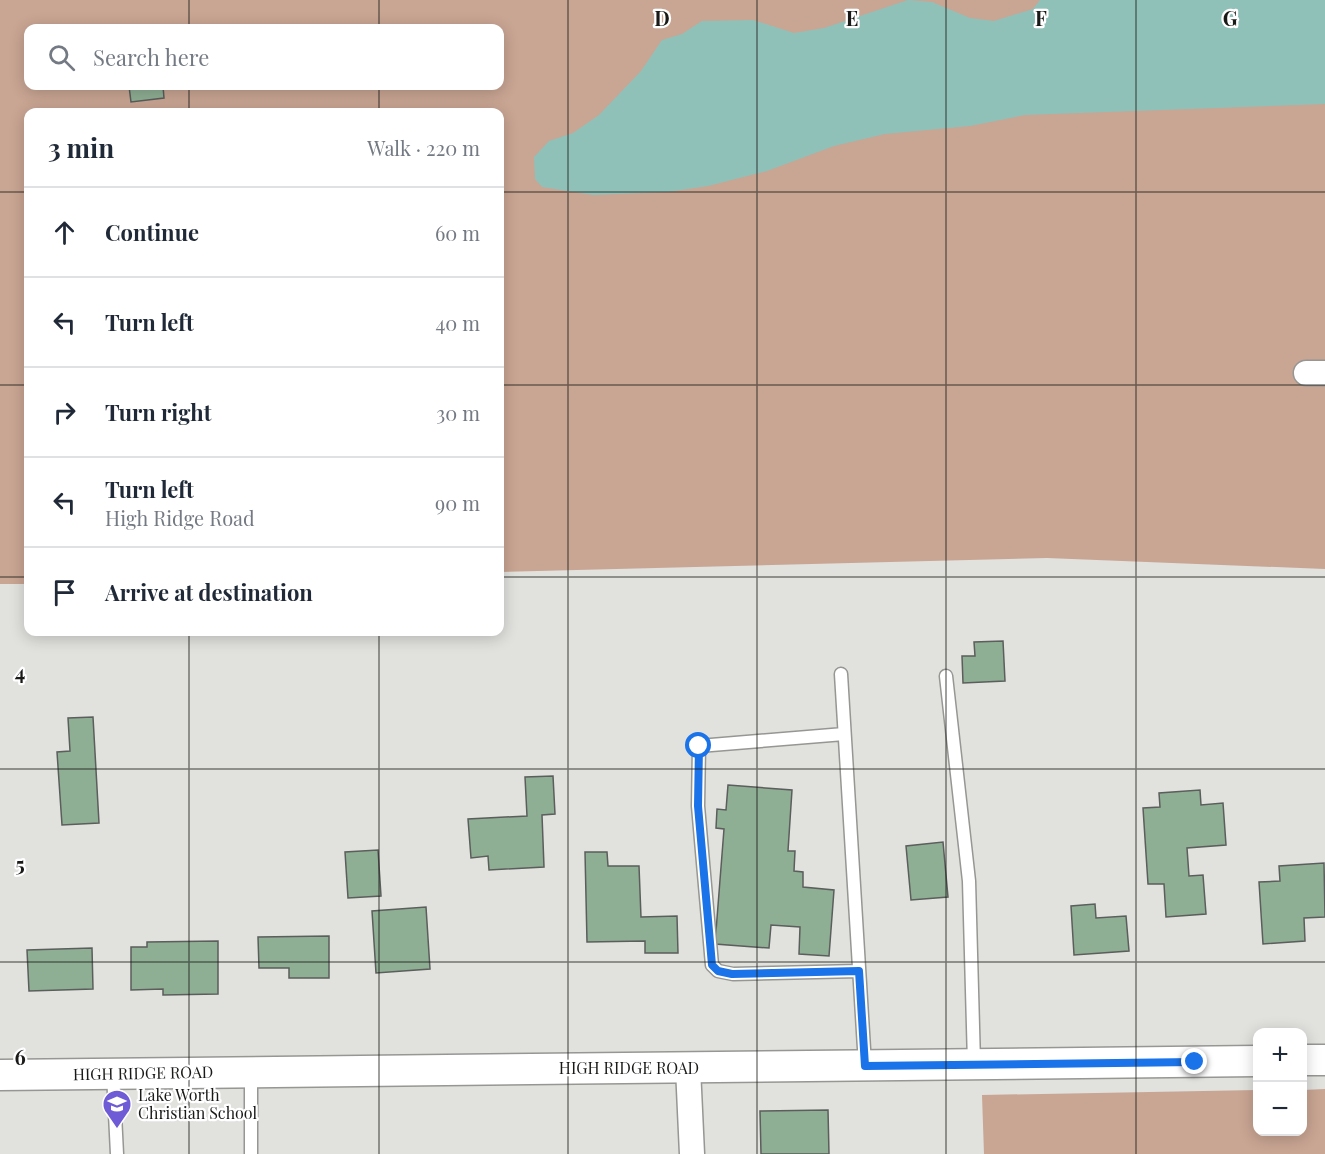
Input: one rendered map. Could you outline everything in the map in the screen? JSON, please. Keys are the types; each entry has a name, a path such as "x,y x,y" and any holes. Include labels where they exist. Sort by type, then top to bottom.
{"street":[{"path":"1307,1060 1325,1060"},
{"name":"HIGH RIDGE ROAD","path":"0,1075 1253,1061"},
{"path":"688,1068 692,1154"}],"lane":[{"path":"841,674 865,1066"},
{"path":"946,676 969,881 974,1065"},
{"path":"844,734 699,746 698,806 712,965 718,971 732,974 859,971"},
{"path":"250,1071 251,1154"},
{"path":"113,1074 117,1154"}],"shaded area":[{"path":"0,0 1325,0 1325,569 1047,558 504,572 504,108 24,108 24,584 0,584"},
{"path":"1325,1089 1325,1154 984,1154 982,1095 1253,1090 1253,1136 1307,1136 1307,1090"}],"water":[{"path":"908,0 932,2 970,18 994,21 1033,9 1040,0 1325,0 1325,104 1025,115 970,126 885,134 834,146 767,171 708,186 668,192 593,195 542,187 535,179 534,157 549,141 573,133 599,115 641,71 662,40 682,34 702,21 753,20 794,33 824,28"}],"building":[{"path":"130,90 163,90 164,98 131,102"},
{"path":"1003,641 1005,681 963,683 962,656 975,656 974,642"},
{"path":"93,717 99,823 62,825 57,752 70,751 68,718"},
{"path":"553,776 555,814 542,815 544,867 489,870 488,856 471,858 468,819 527,816 525,777"},
{"path":"728,785 792,790 788,851 795,851 794,871 803,872 803,887 834,890 829,956 799,954 800,927 771,925 769,948 715,944 724,829 716,828 717,809 726,810"},
{"path":"1200,790 1201,805 1223,803 1226,845 1187,848 1189,876 1203,875 1206,914 1166,917 1164,884 1148,884 1143,808 1160,807 1159,793"},
{"path":"943,842 948,897 911,900 906,846"},
{"path":"378,850 381,896 348,898 345,852"},
{"path":"585,852 607,852 608,866 639,866 641,917 677,916 678,953 645,953 645,941 587,942"},
{"path":"1324,863 1325,917 1304,918 1305,941 1263,944 1259,882 1280,881 1279,866"},
{"path":"1095,904 1096,918 1126,916 1129,951 1074,955 1071,906"},
{"path":"426,907 430,969 376,973 372,911"},
{"path":"329,936 329,978 289,978 289,968 259,968 258,937"},
{"path":"218,941 218,994 163,995 163,989 131,990 131,947 147,947 147,942"},
{"path":"92,948 93,989 29,991 27,950"},
{"path":"828,1110 829,1154 761,1154 760,1111"}],"place":[{"name":"Lake Worth Christian School","path":"117,1130"}],"route":[{"path":"699,746 698,806 712,965 718,971 732,974 859,971 865,1066 1195,1062"}]}
